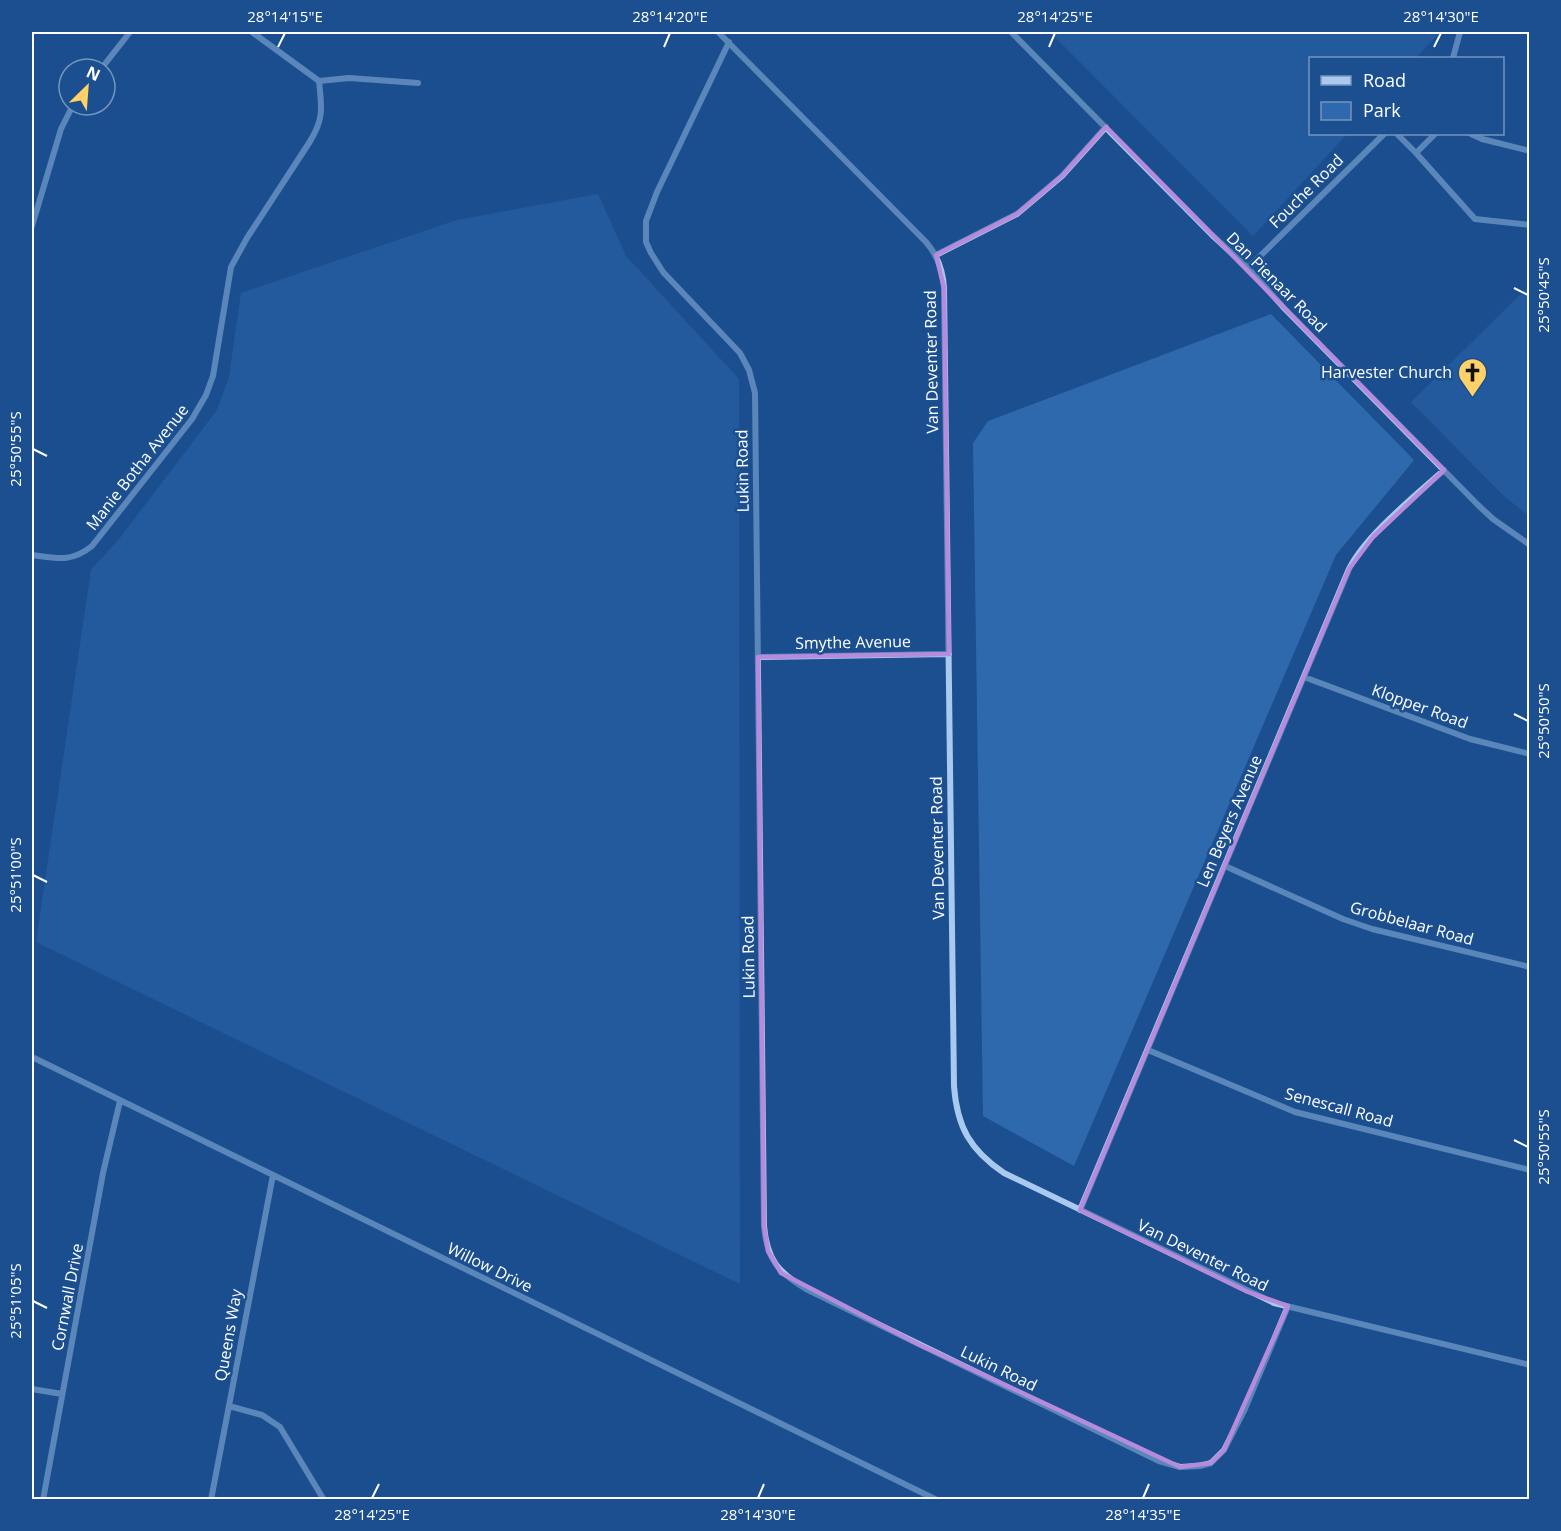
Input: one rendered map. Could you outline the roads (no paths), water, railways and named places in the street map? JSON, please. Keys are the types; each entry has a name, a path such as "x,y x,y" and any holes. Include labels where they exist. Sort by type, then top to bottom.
{"street":[{"path":"110,57 130,32"},
{"path":"252,32 319,81 349,78 418,83"},
{"name":"Van Deventer Road","path":"718,32 926,242 936,255 942,271 954,1086 958,1118 965,1134 988,1162 1004,1173 1274,1303 1530,1365"},
{"name":"Dan Pienaar Road","path":"1011,32 1212,236 1248,268 1285,309 1493,519 1530,545"},
{"path":"1453,57 1460,32"},
{"name":"Lukin Road","path":"729,42 657,192 648,213 645,230 646,242 657,264 746,361 755,393 764,1226 768,1251 776,1267 806,1289 1159,1461 1180,1467 1211,1463 1224,1450 1235,1431 1288,1306"},
{"name":"Manie Botha Avenue","path":"32,555 59,559 70,558 82,554 92,546 197,411 206,395 215,367 231,267 247,238 318,129 322,113 319,81"},
{"path":"32,226 61,129 67,117"},
{"path":"936,255 1017,214 1062,176 1106,128"},
{"name":"Fouche Road","path":"1248,268 1383,135"},
{"path":"1399,135 1475,219 1530,225"},
{"path":"1416,153 1434,135"},
{"path":"1473,135 1530,151"},
{"name":"Len Beyers Avenue","path":"1080,1210 1354,560 1373,537 1444,470"},
{"name":"Smythe Avenue","path":"758,657 949,654"},
{"name":"Klopper Road","path":"1304,677 1470,739 1530,754"},
{"name":"Grobbelaar Road","path":"1225,866 1343,919 1372,929 1530,967"},
{"name":"Senescall Road","path":"1148,1050 1295,1112 1530,1170"},
{"name":"Willow Drive","path":"32,1057 937,1500"},
{"name":"Cornwall Drive","path":"43,1500 110,1138 120,1101"},
{"name":"Queens Way","path":"211,1500 273,1175"},
{"path":"32,1389 62,1394"},
{"path":"229,1406 262,1416 280,1427 324,1500"}],"place":[{"name":"Harvester Church","path":"1473,398"}]}
